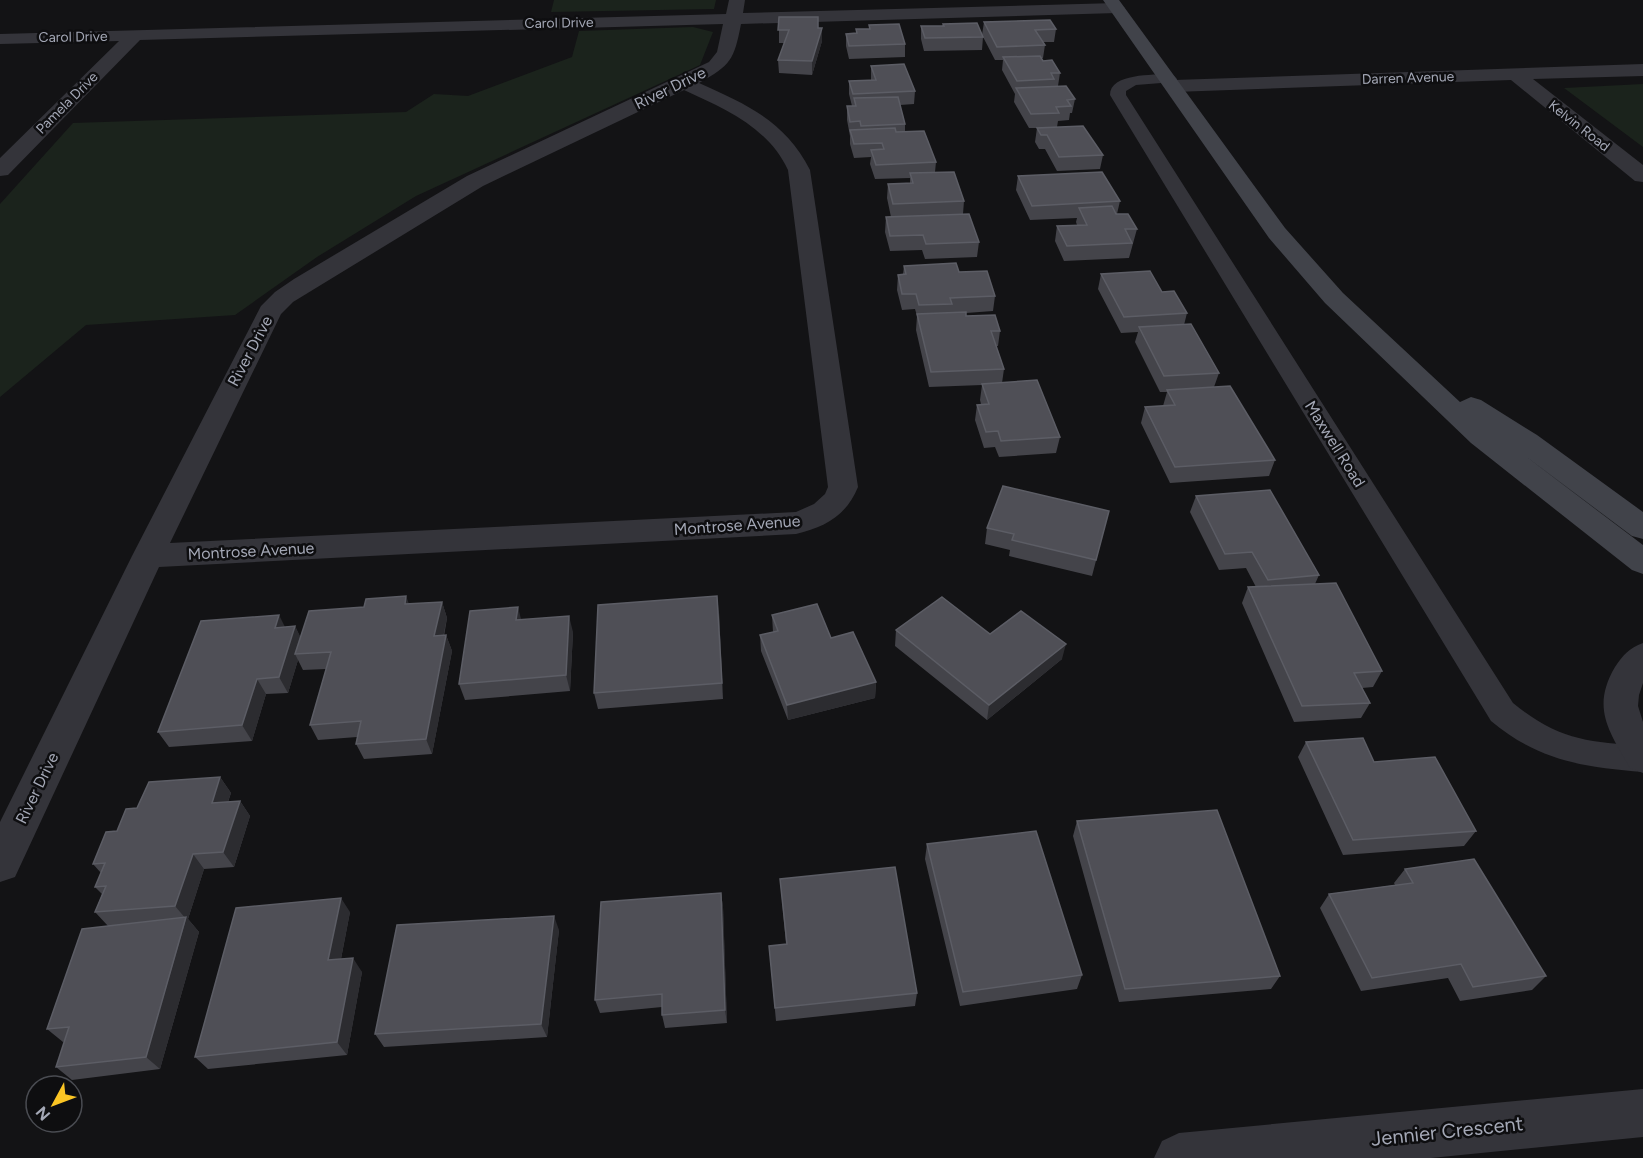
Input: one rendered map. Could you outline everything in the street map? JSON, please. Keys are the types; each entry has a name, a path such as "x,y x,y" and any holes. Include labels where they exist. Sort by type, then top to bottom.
{"street":[{"name":"Carol Drive","path":"0,39 134,36 503,16 734,9 1114,4"},
{"path":"1114,4 1277,233 1353,318 1489,443 1643,562"},
{"name":"River Drive","path":"0,864 147,556 270,311 284,297 389,231 475,181 716,66 726,52 734,9"},
{"name":"Pamela Drive","path":"0,170 134,36"},
{"name":"Darren Avenue","path":"1171,83 1643,70"},
{"name":"Kelvin Road","path":"1516,75 1643,176"},
{"name":"Montrose Avenue","path":"147,556 796,523 818,516 828,508 836,500 843,487 799,170 788,149 773,132 736,109 684,83"},
{"path":"1415,374 1477,409 1527,442 1643,528"},
{"path":"1643,657 1628,675 1619,698 1620,711 1643,758"},
{"name":"Jennier Crescent","path":"1179,1158 1643,1113"}],"lane":[{"name":"Maxwell Road","path":"1171,83 1132,81 1122,85 1118,90 1118,95 1502,712 1520,728 1539,740 1561,749 1599,756 1643,758"}],"shaded area":[{"path":"554,0 716,0 714,9 551,12"},
{"path":"693,27 713,32 700,65 416,196 317,257 235,315 86,325 0,397 0,204 73,123 406,112 434,94 468,96 572,57 579,31"},
{"path":"1643,84 1643,147 1564,88"}],"building":[{"path":"779,17 818,17 818,28 822,28 812,61 778,60 789,30 778,30"},
{"path":"1050,20 1056,29 1035,30 1045,45 997,47 984,22"},
{"path":"977,23 983,37 925,38 921,26 944,26 943,24"},
{"path":"899,24 905,44 849,46 846,34 857,33 856,29 870,29 869,25"},
{"path":"1040,56 1043,61 1052,60 1060,73 1051,73 1054,79 1017,81 1003,57"},
{"path":"904,64 915,91 853,94 849,81 876,80 871,66"},
{"path":"1066,86 1075,99 1067,100 1071,106 1056,107 1059,113 1031,114 1016,88"},
{"path":"898,97 905,124 861,126 860,121 850,122 847,106 856,106 854,98"},
{"path":"1083,126 1103,155 1059,157 1047,135 1041,135 1037,128"},
{"path":"895,128 896,132 924,131 936,162 876,165 871,150 884,149 882,143 854,144 850,130"},
{"path":"954,172 964,201 893,204 888,184 913,183 910,173"},
{"path":"1102,172 1120,201 1032,206 1018,176"},
{"path":"1112,206 1116,214 1128,214 1137,229 1125,229 1132,243 1067,246 1057,226 1087,225 1079,208"},
{"path":"969,214 979,242 926,244 923,235 890,236 886,217"},
{"path":"956,263 959,272 987,271 995,296 950,298 952,304 919,305 916,294 902,294 898,275 906,274 904,266"},
{"path":"1150,271 1162,292 1174,291 1187,313 1124,317 1101,274"},
{"path":"966,312 966,316 995,315 1000,331 991,331 1004,369 931,372 917,314"},
{"path":"1191,324 1219,373 1164,376 1139,327"},
{"path":"1037,380 1060,437 1001,441 998,431 986,432 977,405 989,404 982,384"},
{"path":"1230,386 1275,460 1175,467 1145,407 1175,405 1167,390"},
{"path":"1003,486 1109,511 1096,560 1012,540 1014,534 987,528"},
{"path":"1270,490 1319,575 1268,580 1252,552 1225,554 1196,496"},
{"path":"1336,583 1382,671 1354,673 1370,703 1302,706 1248,587"},
{"path":"406,596 405,604 442,602 434,636 446,635 426,739 356,744 361,721 310,725 331,652 295,654 309,611 364,607 366,599"},
{"path":"717,596 722,683 594,693 598,605"},
{"path":"942,597 990,634 1021,611 1066,644 989,705 896,630"},
{"path":"817,604 831,638 853,632 876,682 787,705 760,635 778,631 772,615"},
{"path":"518,607 516,620 569,616 566,675 459,684 470,611"},
{"path":"279,615 275,628 295,626 279,677 257,679 242,725 158,732 201,621"},
{"path":"1363,738 1374,762 1435,757 1476,831 1353,840 1306,742"},
{"path":"220,777 212,803 240,801 223,852 193,854 175,906 95,912 106,886 95,887 105,863 93,864 106,832 117,831 126,809 137,808 149,782"},
{"path":"1217,810 1280,976 1125,989 1077,821"},
{"path":"1036,831 1082,975 963,992 927,844"},
{"path":"1474,859 1546,976 1473,987 1461,964 1372,978 1329,894 1413,883 1405,869"},
{"path":"895,867 917,993 775,1008 769,946 787,944 780,879"},
{"path":"721,893 725,1010 662,1015 662,994 595,1000 601,902"},
{"path":"341,898 328,960 353,958 337,1042 195,1057 236,908"},
{"path":"554,916 541,1024 375,1034 397,925"},
{"path":"186,917 146,1057 56,1067 69,1027 47,1029 82,929"}]}
